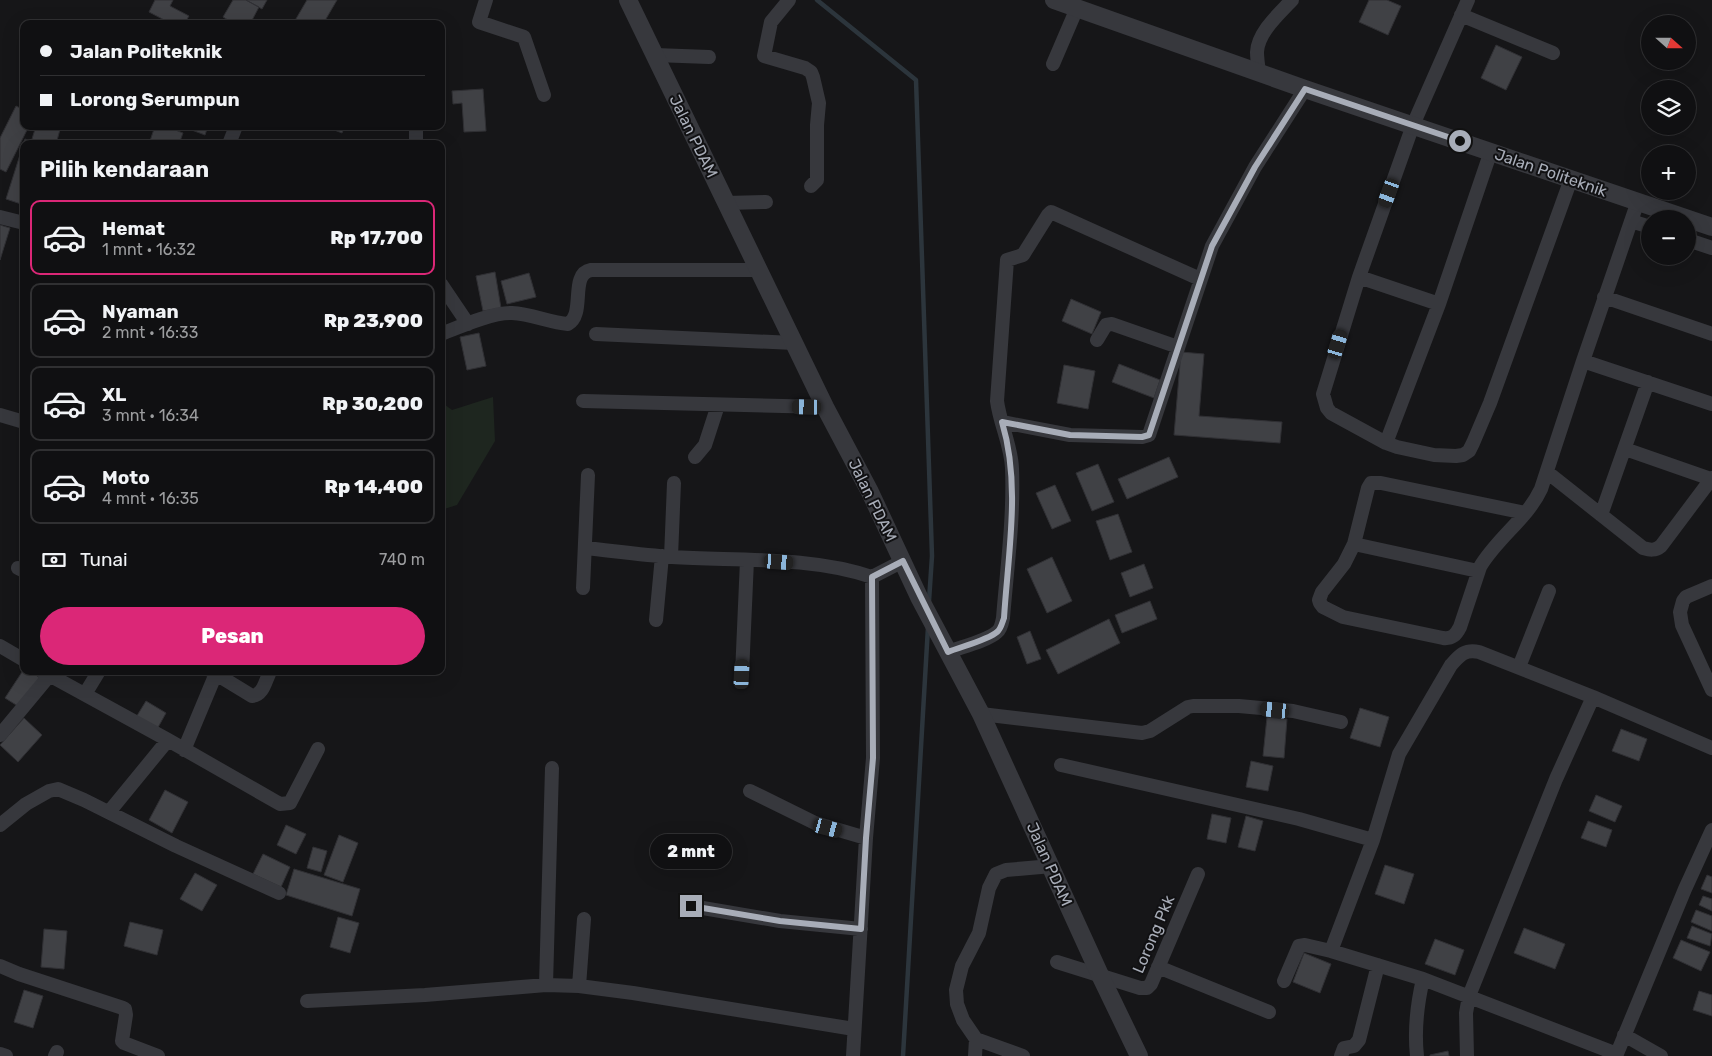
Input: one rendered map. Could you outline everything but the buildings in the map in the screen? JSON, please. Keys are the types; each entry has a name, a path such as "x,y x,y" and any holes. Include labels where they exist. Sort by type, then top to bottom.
{"street":[{"path":"486,0 479,22 524,37 544,95"},
{"name":"Jalan PDAM","path":"628,0 825,408 870,492 948,652 982,714 1100,975 1139,1056"},
{"name":"Jalan Politeknik","path":"1054,0 1305,89 1712,227"},
{"path":"1258,72 1257,50 1260,40 1292,0"},
{"path":"1468,0 1413,125 1359,277 1323,394 1327,408 1331,413 1397,447 1434,455 1456,456 1463,455 1469,451 1490,403 1571,179"},
{"path":"784,5 771,22 764,56 805,68 811,72 813,77 819,103 817,125 818,170 817,180 811,186"},
{"path":"1053,64 1077,8"},
{"path":"1461,14 1553,53"},
{"path":"655,55 709,57"},
{"path":"1002,422 1070,435 1147,437 1152,430 1212,246 1255,167 1305,89"},
{"path":"1386,443 1439,304 1491,151"},
{"path":"1525,513 1373,483 1368,488 1354,544 1344,564 1322,592 1320,600 1323,607 1349,619 1443,638 1450,638 1456,634 1478,572 1491,549 1534,504 1537,497 1638,201"},
{"path":"726,203 766,202"},
{"path":"948,652 989,637 997,632 1002,624 1010,538 1012,467 1008,443 998,411 998,384 1007,260 1023,254 1050,213 1055,213 1200,279"},
{"path":"0,217 20,222"},
{"path":"1631,221 1641,224"},
{"path":"1696,243 1712,248"},
{"path":"445,333 501,314 512,313 568,324 574,320 576,313 581,277 585,272 591,270 758,270"},
{"path":"1359,277 1439,304"},
{"path":"445,290 468,324"},
{"path":"1604,297 1712,334"},
{"path":"1096,340 1106,325 1112,324 1178,347"},
{"path":"596,334 794,343"},
{"path":"1583,361 1712,404"},
{"path":"1601,515 1648,382"},
{"path":"583,402 825,408"},
{"path":"695,456 707,440 718,405"},
{"path":"0,415 20,421"},
{"path":"1547,472 1643,548 1649,550 1658,549 1711,478 1625,449"},
{"path":"583,588 588,475"},
{"path":"656,620 666,556 674,483"},
{"path":"1354,544 1478,572"},
{"path":"585,548 666,556 828,566 853,570 872,577 903,561"},
{"path":"742,674 747,560"},
{"path":"853,1056 866,838 873,758 872,577"},
{"path":"1712,586 1686,597 1680,612 1682,625 1712,690"},
{"path":"1519,668 1549,591"},
{"path":"0,646 20,658"},
{"path":"1331,951 1373,840 1399,754 1451,665 1466,651 1472,651 1519,668 1593,697 1712,748"},
{"path":"0,735 44,675"},
{"path":"49,675 280,804 290,803 318,749"},
{"path":"84,694 96,675"},
{"path":"184,750 214,675"},
{"path":"220,675 249,694 256,696 261,692 269,675"},
{"path":"1467,1056 1466,1013 1470,996 1556,779 1593,697"},
{"path":"982,714 1136,733 1150,731 1188,707 1193,706 1240,706 1293,712 1341,722"},
{"path":"108,812 168,740"},
{"path":"1061,765 1299,819 1373,840"},
{"path":"546,985 552,768"},
{"path":"0,826 26,804 53,790 65,791 176,846 279,893"},
{"path":"750,791 815,823 866,838"},
{"path":"1284,981 1299,946 1304,945 1331,951 1423,979 1470,996 1616,1055 1685,889 1712,830"},
{"path":"1023,1056 976,1039 963,1020 957,1004 956,990 962,966 980,932 989,888 996,874 1006,870 1052,866"},
{"name":"Lorong Pkk","path":"1100,975 1145,989 1151,984 1198,874"},
{"path":"691,906 780,921 861,929"},
{"path":"578,986 584,919"},
{"path":"1056,962 1100,975"},
{"path":"1341,1056 1344,1048 1354,1046 1359,1040 1378,965"},
{"path":"0,966 26,977 123,1008 126,1011 122,1041 158,1056"},
{"path":"1158,967 1269,1012"},
{"path":"1417,1056 1416,1010 1423,979"},
{"path":"307,1000 425,995 546,985 578,986 642,994 854,1029"},
{"path":"1624,1036 1661,1056"},
{"path":"975,1056 976,1039"},
{"path":"0,1054 6,1056"}],"shaded area":[{"path":"493,397 495,441 457,505 445,509 445,405 452,410"}],"waterway":[{"path":"817,0 916,80 932,556 929,601"},
{"path":"903,1056 928,627"}],"route":[{"path":"691,906 780,921 861,929 873,758 872,577 903,561 948,652 989,637 997,632 1004,618 1012,500 1012,467 1002,422 1070,435 1147,437 1149,435 1212,246 1255,167 1305,89 1460,141"}]}
